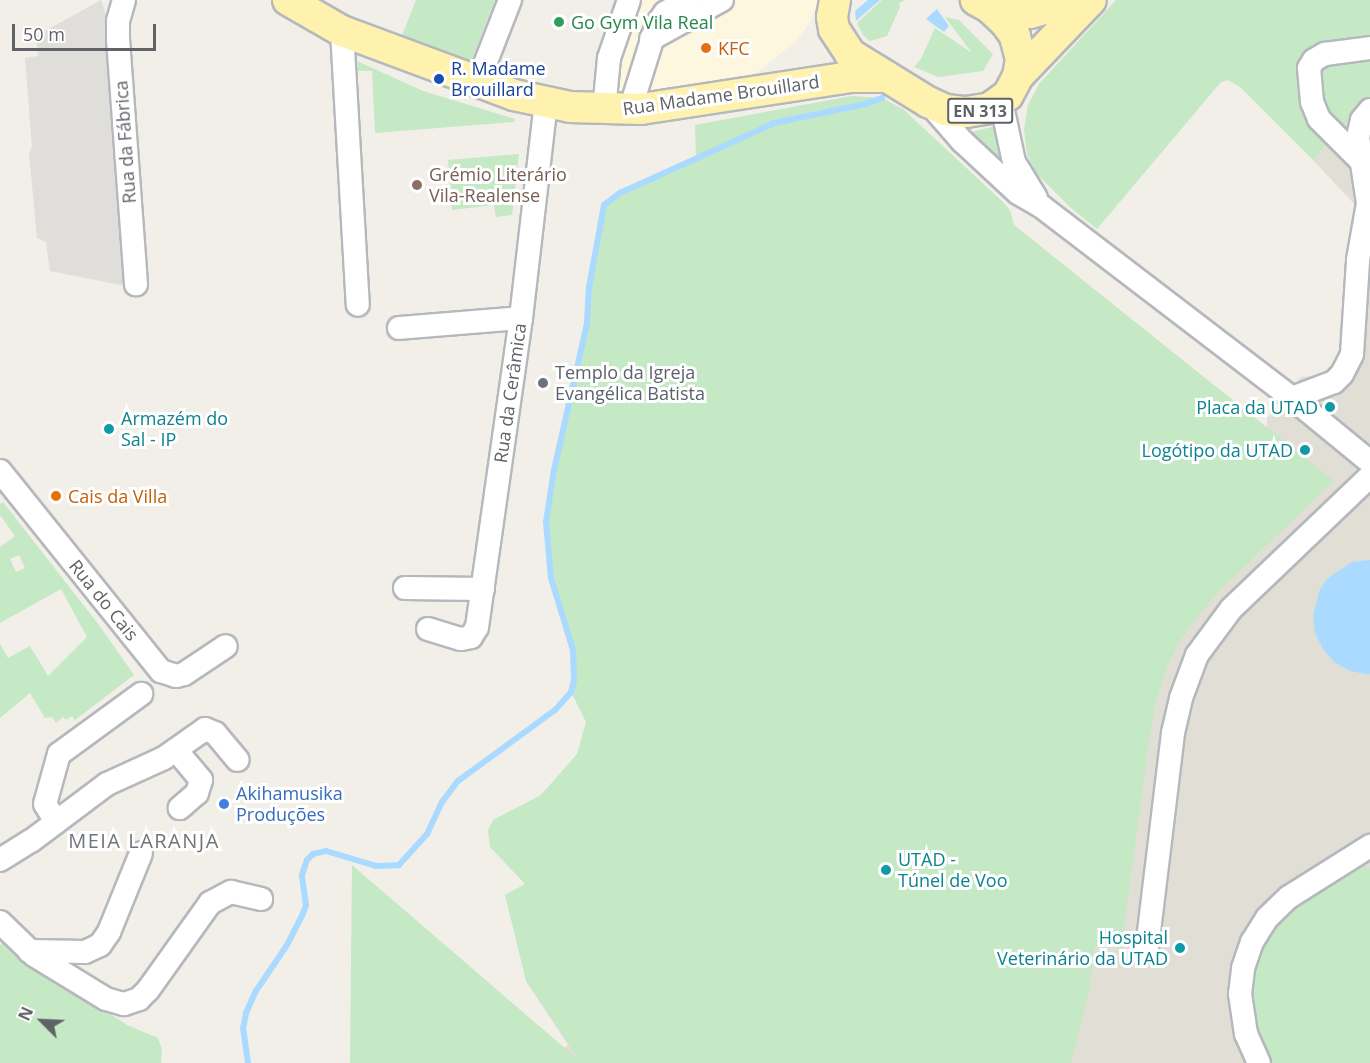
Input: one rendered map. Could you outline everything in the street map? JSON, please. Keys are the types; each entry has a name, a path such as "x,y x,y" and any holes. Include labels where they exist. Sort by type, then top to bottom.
{"main road":[{"name":"Rua Madame Brouillard","path":"288,0 342,31 478,82 546,103 617,110 850,77 887,77"},
{"name":"EN 313","path":"835,0 833,23 844,48 857,60 928,102 946,110 966,112 990,108 1001,101 1018,76 1091,0"},
{"name":"EN 313","path":"982,4 1030,13 1075,0"},
{"name":"EN 313","path":"982,4 1006,23 1015,36 1021,59 1018,76"}],"street":[{"path":"478,82 510,0"},
{"path":"617,110 609,58 629,0"},
{"path":"617,110 662,16 687,0"},
{"path":"651,39 722,0"},
{"name":"Rua da Fábrica","path":"120,2 118,39 136,284"},
{"path":"342,31 358,304"},
{"path":"1365,172 1319,119 1311,97 1309,68 1314,60 1325,54 1370,48"},
{"path":"1001,101 1014,162 1042,207"},
{"path":"928,102 962,141 1014,190 1042,207 1292,398 1370,462"},
{"name":"Rua da Cerâmica","path":"428,629 458,639 471,637 477,627 521,318 546,103"},
{"path":"1292,398 1334,382 1342,374 1352,354 1358,260 1368,203 1359,131 1362,120 1370,110"},
{"path":"399,328 521,318"},
{"name":"Rua do Cais","path":"0,471 161,670 176,676 184,674 226,646"},
{"path":"1147,948 1173,733 1181,698 1197,655 1231,609 1370,476"},
{"path":"405,588 483,589"},
{"path":"56,822 47,809 45,801 57,756 141,694"},
{"path":"0,860 107,784 156,763 207,729 215,734 238,760"},
{"path":"176,750 201,780 197,793 180,808"},
{"path":"29,951 85,952 100,945 109,932 141,853"},
{"path":"1246,1063 1241,981 1247,956 1258,930 1289,897 1364,854"},
{"path":"0,922 29,951 111,1002 129,1003 142,996 151,986 210,903 231,892 261,899"},
{"path":"1246,1034 1259,1063"}],"shaded area":[{"path":"101,0 105,12 126,286 50,271 46,242 37,238 29,154 32,147 25,58 38,56 36,36"},
{"path":"636,0 818,0 811,21 796,41 759,71 743,79 616,99 615,70"},
{"path":"1370,97 1370,1063 539,1063 568,1045 526,981 600,894 1263,540 1267,418 1301,377 1322,375 1333,367 1341,349 1342,339 1339,338 1346,264 1357,207 1313,160"}],"green space":[{"path":"416,0 495,0 470,64 401,38"},
{"path":"882,0 906,0 899,3 900,7 887,36 870,41 863,35 857,23"},
{"path":"1116,0 1370,0 1370,97 1313,160 1240,87 1228,80 1221,82 1097,229 1071,208 1036,173 1027,154 1024,129 1028,105 1039,84"},
{"path":"945,17 959,20 993,54 983,71 938,77 914,67 921,59 935,28 972,53"},
{"path":"357,61 423,91 515,119 514,122 375,133 372,71 358,71"},
{"path":"852,96 882,98 903,109 1004,203 1010,210 1014,225 1334,481 1217,593 1184,634 1168,664 1156,701 1149,741 1121,949 1094,947 1089,992 1071,1063 350,1063 352,865 581,1062 526,981 505,895 525,884 490,847 488,830 493,820 541,795 577,754 586,722 571,692 574,680 573,650 551,578 546,539 554,470 587,323 589,287 597,252 601,212 610,198 696,158 695,125"},
{"path":"996,126 1006,172 970,137 971,132"},
{"path":"519,154 512,215 496,217 494,205 452,210 448,160"},
{"path":"3,502 99,625 134,675 75,720 72,716 66,720 63,717 56,723 52,717 45,718 30,693 0,718 0,644 8,658 30,646 48,676 87,637 61,589 0,623 0,547 15,536 0,515 0,504","holes":["19,555 25,568 16,572 10,559"]},
{"path":"1355,865 1370,869 1370,1063 1273,1063 1263,1050 1251,1011 1251,979 1260,947 1277,918"},
{"path":"5,938 70,987 127,1025 158,1038 162,1049 161,1063 0,1063 0,945"}],"water":[{"path":"868,0 880,0 856,21 855,11"},
{"path":"937,9 949,26 944,32 926,19"},
{"path":"1370,560 1370,674 1366,674 1350,671 1334,662 1323,649 1315,633 1313,616 1320,589 1328,578 1352,562"}],"waterway":[{"path":"248,1063 243,1029 246,1013 256,991 287,945 302,916 306,905 302,875 307,860 313,854 326,851 376,866 399,865 427,834 442,802 458,781 555,710 571,692 574,680 573,650 551,578 546,522 554,470 587,323 589,287 604,205 620,193 774,123 866,104 882,98"}],"place":[{"name":"Go Gym Vila Real","path":"559,22"},
{"name":"KFC","path":"706,48"},
{"name":"R. Madame Brouillard","path":"439,79"},
{"name":"Grémio Literário Vila-Realense","path":"417,185"},
{"name":"Templo da Igreja Evangélica Batista","path":"543,383"},
{"name":"Placa da UTAD","path":"1330,407"},
{"name":"Armazém do Sal - IP","path":"109,429"},
{"name":"Logótipo da UTAD","path":"1305,450"},
{"name":"Cais da Villa","path":"56,496"},
{"name":"Akihamusika Produções","path":"224,804"},
{"name":"UTAD - Túnel de Voo","path":"886,870"},
{"name":"Hospital Veterinário da UTAD","path":"1180,948"}],"district":[{"name":"MEIA LARANJA","path":"144,840"}]}
